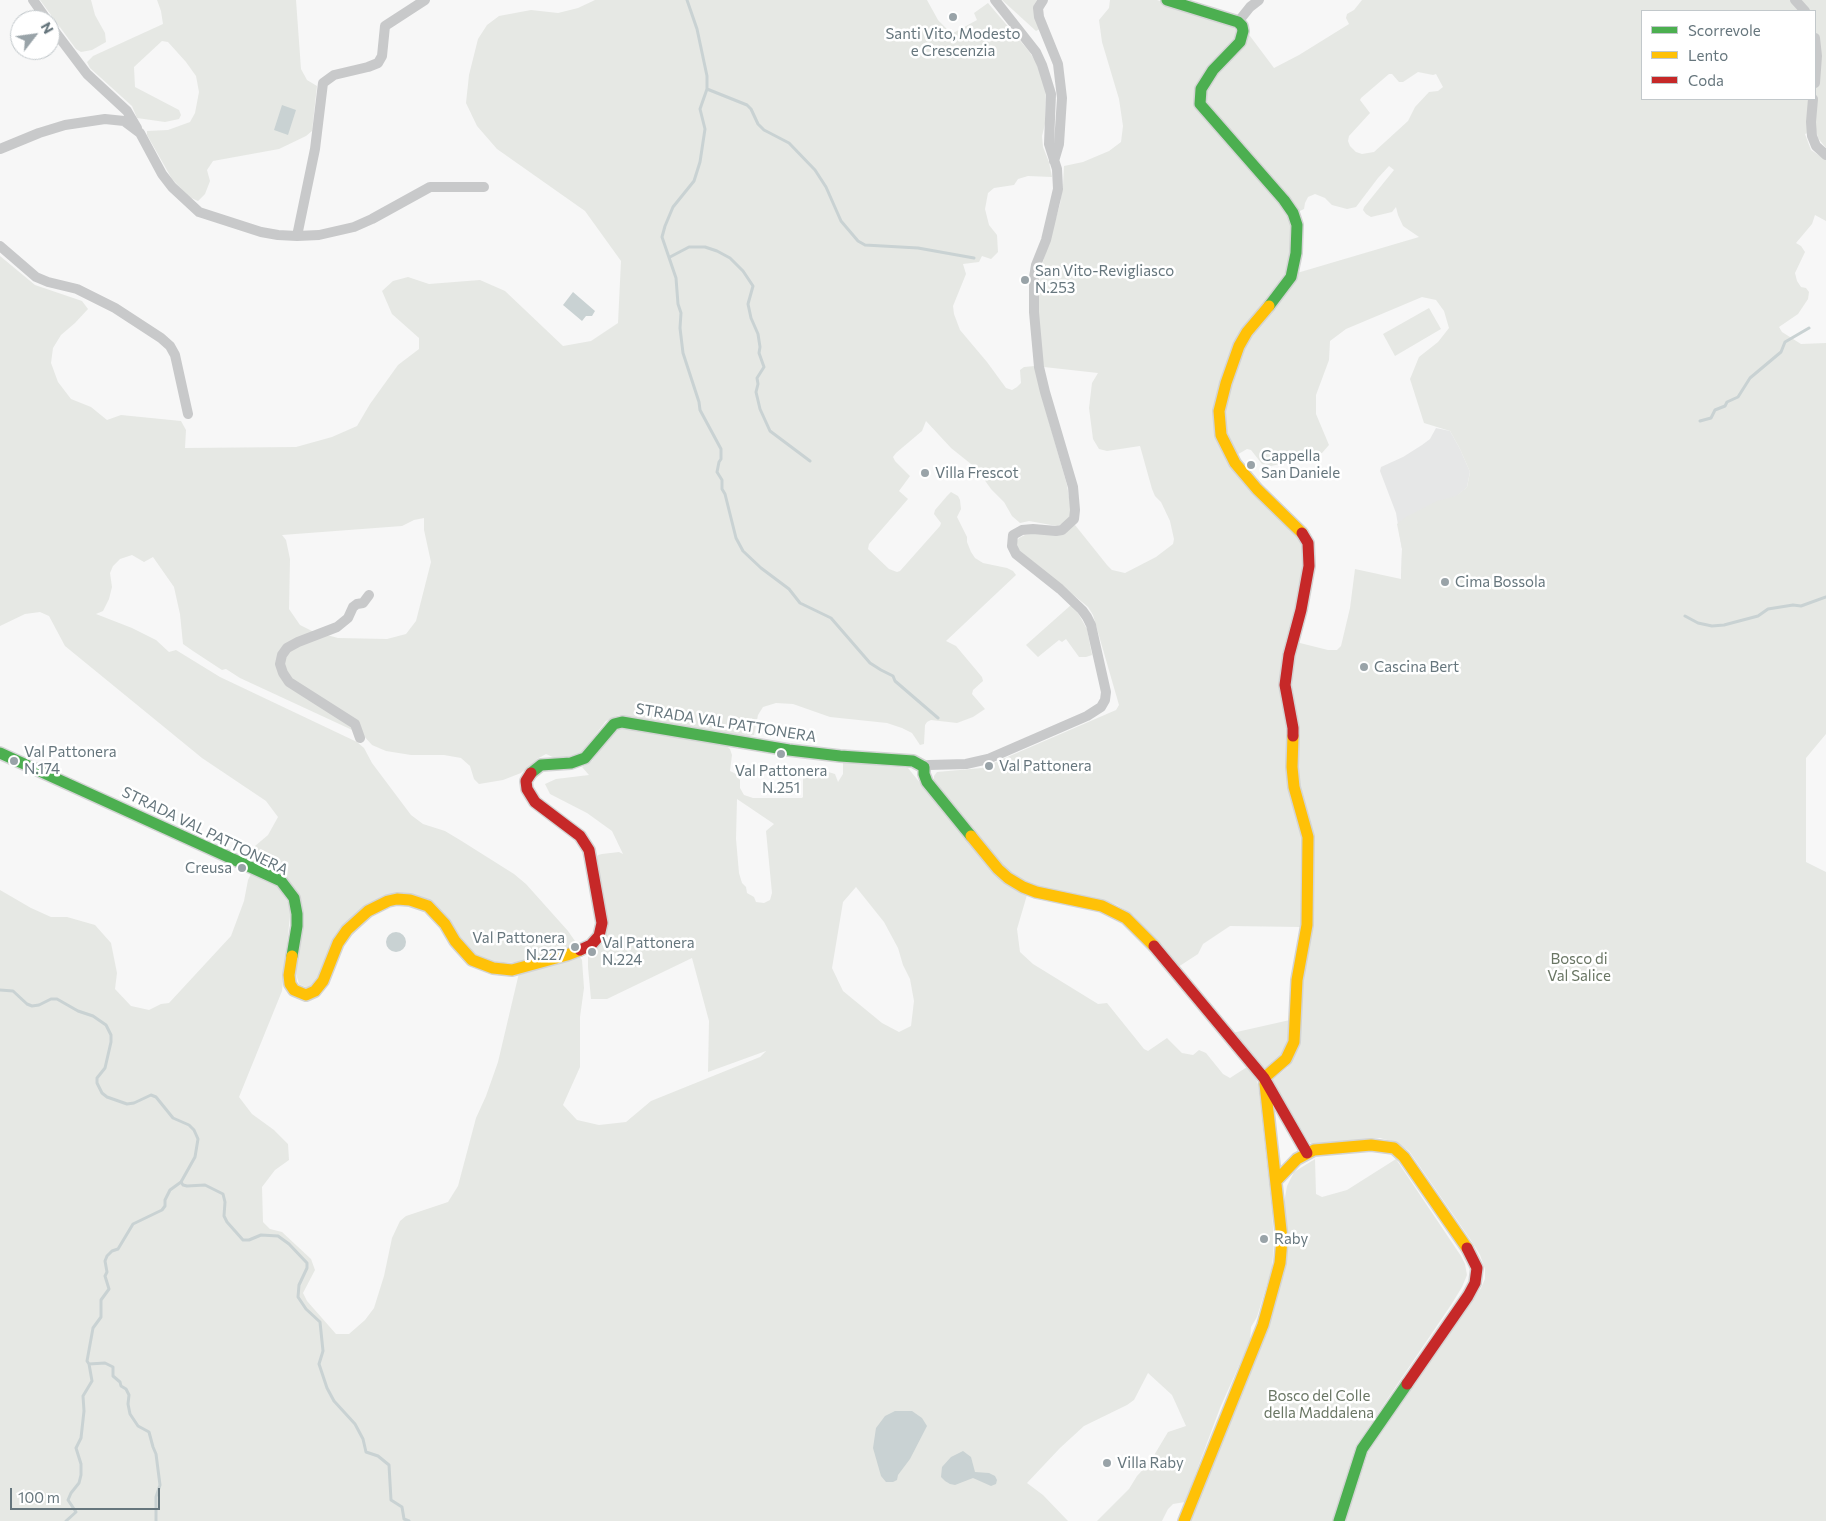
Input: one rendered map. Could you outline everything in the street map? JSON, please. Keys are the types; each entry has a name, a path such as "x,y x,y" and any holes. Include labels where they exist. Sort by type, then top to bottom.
{"street":[{"path":"297,236 315,149 323,83 334,75 374,66 378,63 382,56 385,26 425,0"},
{"path":"995,0 1026,38 1042,65 1051,94 1049,144 1058,178 1058,189 1046,240 1036,265 1034,312 1039,367 1073,487 1075,515 1071,523 1062,530 1033,528 1022,530 1012,536 1011,540 1016,554 1060,590 1087,617 1091,625 1105,679 1106,692 1105,700 1101,707 1087,716 988,759 966,764 929,765 924,767 924,774 927,782 998,869 1008,878 1036,892 1102,906 1126,918 1138,928 1264,1078 1307,1153"},
{"path":"1043,0 1038,8 1039,17 1058,64 1062,98 1059,144 1054,162"},
{"path":"1166,0 1238,22 1243,31 1240,42 1207,78 1200,94 1200,104 1245,153 1291,209 1297,225 1297,242 1291,277 1277,297 1247,332 1239,346 1219,411 1225,445 1235,463 1257,488 1301,530 1308,542 1310,552 1302,610 1289,655 1286,685 1293,728 1292,767 1294,787 1308,838 1307,925 1297,980 1294,1042 1286,1058 1264,1078"},
{"path":"1238,22 1250,7 1259,0"},
{"path":"1795,0 1804,10"},
{"path":"60,38 87,74 128,111 162,174 172,187 199,212 261,232 278,236 297,236 354,227 372,220 430,187 484,187"},
{"path":"1816,47 1816,70"},
{"path":"1813,100 1812,136 1816,146 1826,155"},
{"path":"0,149 39,133 65,125 92,120 124,120 140,133"},
{"path":"0,246 36,277 67,286 115,308 170,346 175,355 188,414"},
{"path":"360,738 356,724 289,682 280,664 282,655 287,648 337,627 348,618 353,607 356,604 363,603 369,595"},
{"name":"STRADA VAL PATTONERA","path":"0,753 281,881 294,898 297,914 297,926 289,975 290,984 294,990 306,995 315,991 323,981 338,943 348,930 368,911 388,901 397,899 410,900 428,906 445,924 455,941 472,960 493,968 512,970 526,967 567,955 590,945 599,936 602,923 589,850 580,836 535,802 527,789 526,781 533,770 541,766 571,763 585,758 614,724 622,722 789,750 840,756 913,760 924,767"},
{"path":"1184,1521 1264,1325 1280,1263 1282,1239 1264,1078"},
{"path":"1276,1180 1293,1162 1307,1153 1323,1149 1371,1145 1394,1148 1404,1157 1470,1252 1477,1268 1475,1283 1468,1296 1362,1449 1339,1521"}],"shaded area":[{"path":"282,105 296,110 288,135 274,130"},
{"path":"573,292 595,311 592,316 586,316 582,321 563,305"},
{"path":"1436,428 1450,431 1460,449 1470,472 1467,487 1456,497 1401,579 1402,549 1396,513 1380,471 1381,467 1403,457 1430,439"},
{"path":"392,932 400,932 406,938 406,946 400,952 392,952 386,946 386,938"},
{"path":"895,1411 912,1411 922,1418 927,1426 910,1459 898,1475 897,1480 886,1482 881,1476 873,1448 876,1428 885,1416"},
{"path":"963,1451 971,1457 975,1472 989,1473 995,1476 996,1484 991,1486 973,1478 955,1485 950,1484 941,1477 942,1467 951,1457"}],"green space":[{"path":"40,0 91,0 95,15 105,33 106,42 92,50 81,52 76,49 60,27 60,10 47,10"},
{"path":"157,0 296,0 301,69 307,80 317,86 312,131 306,136 279,149 213,161 207,170 210,181 205,194 198,201 189,197 172,179 147,135 147,131 168,130 190,122 195,113 199,92 196,76 186,62 168,42 162,41 134,67 135,87 179,110 181,115 179,119 165,122 137,118 132,106 90,68 87,62 93,56 163,24"},
{"path":"595,0 927,0 938,20 951,33 977,20 974,13 988,3 1035,60 1046,89 1045,124 1042,136 1043,147 1052,177 1028,176 1018,179 1014,185 994,188 988,193 985,209 989,225 997,235 998,252 991,259 982,256 979,262 963,264 966,274 953,306 954,314 960,330 1006,388 1012,390 1021,383 1020,370 1024,367 1035,366 1067,485 1071,509 1070,517 1057,526 1029,521 1020,523 1012,516 1004,502 991,489 976,468 951,448 926,421 922,431 893,457 910,476 899,491 908,499 869,544 868,549 889,569 897,572 900,571 940,526 941,523 934,514 935,510 951,492 958,496 960,500 961,509 957,517 975,558 983,563 1007,568 1016,575 946,641 956,646 982,677 983,681 973,690 972,694 985,709 973,717 957,723 931,720 927,722 925,725 924,744 920,745 912,733 887,723 830,717 793,704 776,703 763,707 758,715 754,735 748,736 730,735 619,715 606,721 578,757 557,759 546,754 521,773 503,780 479,784 474,779 470,766 461,758 444,755 411,755 386,751 372,745 363,735 240,678 226,669 222,670 183,644 180,614 174,587 153,557 144,562 132,555 120,559 113,566 110,573 112,587 109,599 103,611 96,614 132,628 156,640 169,652 176,650 220,677 357,742 364,748 372,763 411,815 423,824 445,831 514,874 526,884 575,941 575,945 524,963 482,961 435,908 382,898 315,982 308,988 299,984 296,974 302,903 253,863 255,846 268,835 278,817 266,801 202,758 65,646 49,616 40,612 25,614 0,626 0,256 35,285 82,301 88,309 61,335 53,348 51,363 58,382 71,399 91,407 107,420 121,415 181,421 186,430 185,448 296,447 332,437 357,426 398,365 419,349 419,338 392,314 382,291 393,281 408,277 429,284 480,280 505,291 563,346 591,341 618,323 621,261 585,211 497,149 477,126 466,103 469,75 478,39 487,25 499,16 531,10 558,13 578,8","holes":["424,518 424,530 431,562 416,621 406,634 387,639 338,638 312,631 300,625 289,609 290,559 286,540 282,535 402,526 414,520"]},
{"path":"1002,0 1037,0 1034,5 1036,20 1040,29 1036,31"},
{"path":"1110,0 1157,0 1227,23 1239,32 1198,92 1291,215 1291,265 1243,332 1219,437 1306,547 1287,655 1302,825 1302,927 1230,926 1203,944 1198,954 1178,967 1134,916 1117,905 1095,898 1032,886 1002,867 934,781 934,776 937,772 982,768 1116,710 1119,705 1093,615 1088,607 1019,550 1016,542 1019,538 1025,535 1075,525 1112,570 1125,573 1156,557 1173,544 1174,539 1170,521 1152,489 1140,446 1107,451 1099,449 1093,439 1089,408 1092,383 1098,373 1044,367 1041,355 1038,310 1040,272 1060,204 1064,166 1083,162 1109,151 1121,142 1123,126 1119,99 1102,42 1099,20 1109,8"},
{"name":"Bosco di Val Salice","path":"1362,0 1826,0 1826,148 1818,138 1816,130 1805,134 1811,150 1826,160 1826,221 1815,215 1812,224 1796,243 1805,252 1795,273 1801,287 1806,288 1809,292 1808,299 1798,314 1779,327 1782,332 1801,344 1826,343 1826,734 1806,758 1806,862 1826,872 1826,1521 1345,1521 1369,1451 1481,1288 1485,1279 1485,1269 1480,1255 1470,1239 1409,1151 1395,1142 1380,1138 1313,1144 1309,1142 1272,1080 1288,1067 1300,986 1301,803 1290,696 1296,642 1328,650 1337,650 1341,646 1350,608 1355,569 1401,579 1402,549 1397,524 1406,517 1437,501 1456,496 1467,487 1470,472 1450,431 1424,423 1410,379 1419,357 1438,342 1449,328 1444,311 1436,300 1422,297 1346,329 1330,341 1329,360 1316,395 1316,414 1329,445 1322,453 1271,466 1262,464 1251,450 1247,449 1235,456 1223,419 1242,348 1297,273 1419,237 1403,226 1396,207 1392,212 1371,217 1363,210 1394,170 1389,166 1356,207 1347,209 1332,205 1325,198 1315,194 1308,197 1304,209 1296,213 1217,121 1203,93 1247,32 1274,68 1349,24 1346,18 1347,14 1354,10","holes":["1418,72 1436,74 1443,87 1438,91 1429,92 1415,107 1408,121 1374,152 1362,154 1356,152 1350,146 1349,136 1370,113 1360,100 1361,98 1389,74 1392,74 1399,82 1403,82"]},
{"path":"1429,308 1441,329 1395,356 1383,334"},
{"path":"1071,605 1087,629 1092,655 1079,657 1066,639 1062,642 1059,640 1038,657 1026,645"},
{"path":"617,727 727,746 732,755 730,771 736,774 740,780 740,788 744,795 753,798 802,798 803,777 806,771 809,769 835,774 838,782 843,774 843,762 908,768 955,826 1027,895 1017,929 1020,952 1033,964 1098,1004 1107,1003 1144,1049 1148,1051 1167,1038 1182,1053 1193,1055 1199,1050 1206,1053 1223,1074 1230,1078 1247,1067 1255,1076 1258,1084 1272,1212 1274,1242 1272,1268 1257,1317 1251,1327 1250,1341 1220,1408 1185,1502 1173,1504 1162,1521 1097,1521 1129,1489 1137,1476 1150,1462 1168,1432 1186,1426 1172,1395 1148,1373 1134,1400 1084,1426 1027,1483 1043,1495 1068,1521 0,1521 0,890 51,917 67,917 95,925 111,943 117,973 115,989 131,1006 149,1010 161,1004 169,1003 231,936 252,872 275,882 291,907 282,991 239,1097 252,1114 274,1130 288,1144 289,1160 275,1170 262,1187 263,1222 270,1229 282,1232 311,1259 315,1270 303,1293 307,1301 336,1334 349,1334 365,1320 374,1308 384,1276 392,1238 400,1221 406,1216 448,1202 458,1186 476,1118 498,1062 519,973 580,957 582,960 584,988 580,1017 580,1067 563,1105 577,1120 599,1125 626,1122 651,1101 760,1057 766,1051 708,1072 709,1021 692,958 607,999 591,999 588,954 597,946 595,860 598,855 602,854 619,852 623,854 612,831 587,813 550,794 545,784 556,779 589,775 582,767 592,761","holes":["737,799 774,824 766,831 772,893 770,900 764,903 756,902 754,897 747,893 739,873 736,839","856,887 884,922 898,948 910,979 914,1001 911,1026 899,1032 882,1023 843,991 832,968 843,902"]},
{"path":"1290,1020 1289,1046 1265,1072 1232,1033"},
{"name":"Bosco del Colle della Maddalena","path":"1315,1159 1316,1194 1322,1197 1347,1190 1396,1159 1461,1256 1467,1275 1451,1305 1355,1447 1333,1521 1188,1521 1258,1352 1287,1186 1294,1172"}],"waterway":[{"path":"687,0 697,29 707,76 707,89 700,109 705,129 700,162 694,181 673,207 662,237 676,278 678,304 681,313 680,328 683,353 700,410 721,449 721,459 717,472 722,480 722,489 725,494 736,538 743,551 761,568 789,589 800,603 831,618 870,663 893,676 895,681 938,718"},
{"path":"707,89 747,105 758,124 764,130 789,143 815,170 826,187 841,221 858,241 865,245 918,248 974,258"},
{"path":"670,257 689,247 705,247 730,258 743,271 753,286 748,304 751,318 758,334 759,353 764,367 757,378 756,392 760,409 770,431 810,461"},
{"path":"1700,421 1711,418 1715,410 1738,397 1750,378 1781,352 1785,342 1809,328"},
{"path":"1685,616 1698,623 1712,626 1724,625 1758,616 1768,609 1793,605 1801,606 1826,597"},
{"path":"0,990 13,991 27,1004 32,1006 51,999 57,999 78,1011 93,1016 106,1025 111,1035 111,1042 105,1068 97,1078 97,1083 102,1093 107,1097 127,1104 134,1103 151,1095 156,1097 173,1118 189,1125 194,1130 198,1139 195,1157 181,1182 183,1185 205,1185 223,1194 225,1202 224,1216 243,1240 249,1240 261,1235 278,1236 289,1244 307,1263 307,1268 299,1285 298,1297 306,1309 320,1322 323,1351 319,1364 327,1388 334,1401 355,1424 363,1439 366,1452 378,1456 389,1465 391,1500 402,1507 404,1519 409,1521"},
{"path":"156,1521 156,1497 160,1485 156,1454 149,1432 138,1426 130,1414 129,1395 126,1389 113,1376 113,1367 105,1363 89,1364 87,1361 93,1328 101,1317 101,1300 109,1289 105,1276 107,1272 105,1261 107,1256 112,1251 118,1249 133,1224 162,1210 170,1190 181,1182"},
{"path":"66,1521 76,1512 68,1500 79,1483 81,1475 81,1464 76,1448 81,1438 84,1411 83,1396 92,1381 89,1364"}],"traffic: fast":[{"path":"1167,0 1238,22 1242,26 1243,31 1240,42 1213,70 1201,89 1200,104 1284,200 1293,213 1297,225 1296,253 1291,277 1269,306"},
{"path":"531,773 541,765 571,763 585,758 614,724 622,722 789,750 913,761 924,767 927,782 971,836"},
{"path":"0,753 281,881 294,898 297,914 292,956"},
{"path":"1339,1521 1362,1449 1407,1384"}],"traffic: slow":[{"path":"1269,306 1247,332 1239,346 1226,383 1219,411 1221,435 1235,463 1257,489 1302,533"},
{"path":"1264,1078 1286,1059 1294,1042 1297,980 1307,925 1308,837 1294,787 1292,767 1293,736"},
{"path":"971,836 998,869 1008,878 1036,892 1102,906 1126,918 1154,946"},
{"path":"292,956 289,975 290,984 294,990 306,995 315,991 323,981 338,943 347,930 368,911 388,901 397,899 410,900 428,906 445,924 455,941 472,960 493,968 512,970 580,950"},
{"path":"1184,1521 1263,1325 1280,1263 1282,1239 1265,1084"},
{"path":"1276,1181 1297,1159 1314,1150 1371,1145 1394,1148 1404,1157 1467,1248"}],"traffic: jam":[{"path":"1293,736 1285,685 1289,655 1301,610 1309,566 1308,543 1302,533"},
{"path":"531,773 526,781 527,789 535,802 580,836 589,850 602,923 599,936 591,945 580,950"},
{"path":"1154,946 1264,1078 1307,1153"},
{"path":"1407,1384 1475,1283 1477,1268 1467,1248"}],"place":[{"name":"Santi Vito, Modesto e Crescenzia","path":"953,17"},
{"name":"San Vito-Revigliasco N.253","path":"1025,280"},
{"name":"Cappella San Daniele","path":"1251,465"},
{"name":"Villa Frescot","path":"925,473"},
{"name":"Cima Bossola","path":"1445,582"},
{"name":"Cascina Bert","path":"1364,667"},
{"name":"Val Pattonera N.251","path":"781,754"},
{"name":"Val Pattonera N.174","path":"14,761"},
{"name":"Val Pattonera","path":"989,766"},
{"name":"Creusa","path":"242,868"},
{"name":"Val Pattonera N.227","path":"575,947"},
{"name":"Val Pattonera N.224","path":"592,952"},
{"name":"Raby","path":"1264,1239"},
{"name":"Villa Raby","path":"1107,1463"}]}
